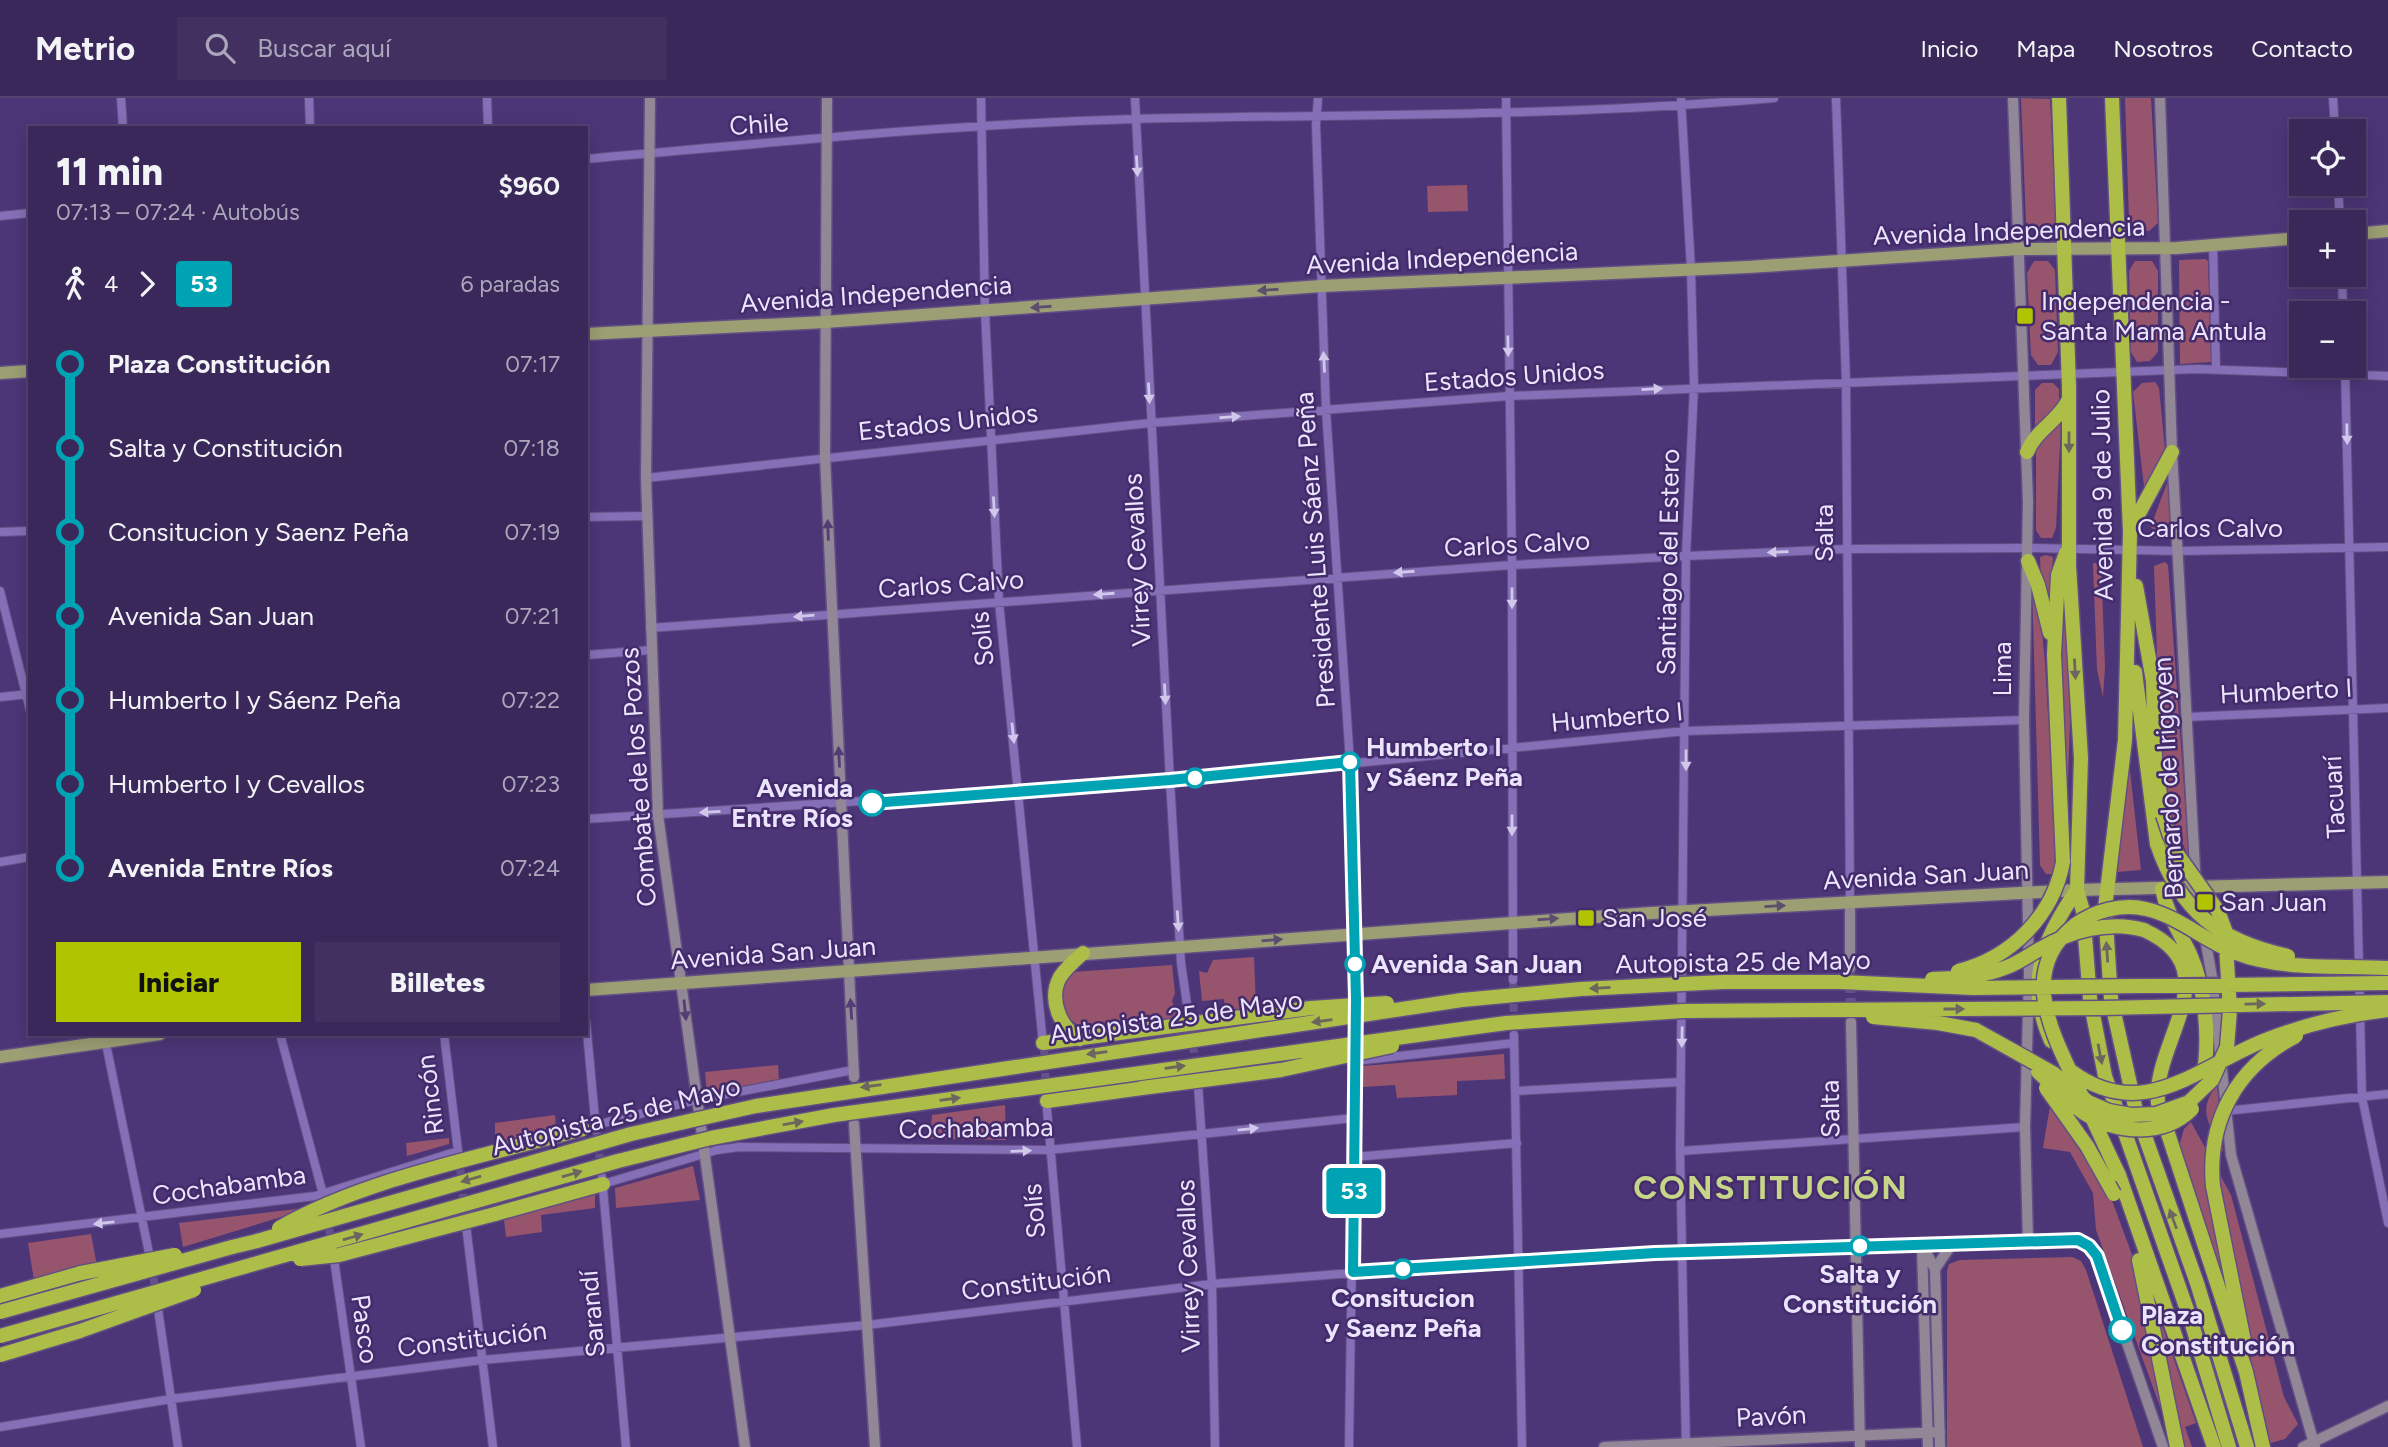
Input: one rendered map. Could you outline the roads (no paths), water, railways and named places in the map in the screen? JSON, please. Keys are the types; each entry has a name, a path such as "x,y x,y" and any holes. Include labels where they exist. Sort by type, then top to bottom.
{"highway":[{"name":"Avenida 9 de Julio","path":"2059,98 2069,374 2068,549 2081,758 2077,890 2083,911 2090,999 2105,1076 2178,1281 2218,1404 2229,1447"},
{"name":"Avenida 9 de Julio","path":"2112,98 2130,550 2125,740 2108,890 2107,964 2120,1042 2136,1111 2197,1283 2247,1447"},
{"path":"2027,452 2036,434 2060,413 2069,400"},
{"path":"2130,531 2172,452"},
{"path":"1919,979 1975,967 2014,943 2044,910 2056,888 2063,862 2054,655 2058,575 2068,549"},
{"path":"1788,1009 1956,1026 1985,1034 2053,1073 2094,1106 2132,1115 2162,1113 2189,1102 2208,1086 2223,1058 2230,1030 2224,928 2218,911 2175,851 2167,831 2155,760 2153,681 2130,550"},
{"path":"2028,554 2054,655"},
{"path":"2129,622 2157,844 2179,891 2197,913 2215,928 2260,949 2352,966"},
{"path":"2021,1057 2078,1109 2110,1125 2130,1129 2156,1128 2174,1122 2192,1109 2200,1092 2206,1059 2198,979 2189,954 2172,925 2162,889"},
{"path":"2077,890 2063,909 2044,953 2038,970 2037,1002 2053,1045 2071,1071 2091,1084 2119,1093 2142,1093 2171,1087 2278,1035 2332,1020 2388,1010"},
{"path":"2197,1406 2119,1175 2055,1038 2044,1004 2044,983 2050,958 2070,930 2100,912 2138,908 2160,914 2221,947 2254,958 2290,964 2388,968"},
{"path":"1840,982 1919,979 1992,972 2049,944 2098,928 2120,926 2144,930 2162,940 2174,951 2186,977 2183,1010 2159,1073 2158,1103 2246,1372 2263,1447"},
{"path":"1080,1039 1068,1031 1061,1021 1057,990 1064,972 1083,953"},
{"path":"2029,974 2044,953"},
{"name":"Autopista 25 de Mayo","path":"0,1312 631,1134 745,1108 834,1092 1462,1000 1662,984 1840,982 1973,988 2388,983"},
{"path":"1044,1046 1335,1006 1462,1000"},
{"name":"Autopista 25 de Mayo","path":"0,1336 618,1161 834,1115 1467,1027 1571,1017 1788,1009 2102,1008 2388,1002"},
{"path":"2246,1372 2245,1340 2213,1186 2215,1132 2222,1111 2237,1085 2270,1052 2332,1020"},
{"path":"1046,1098 1281,1069 1467,1027"},
{"path":"2021,1057 2087,1146 2114,1194 2212,1447"},
{"path":"257,1241 309,1212 373,1188 592,1128"},
{"path":"264,1262 339,1255 495,1214 602,1180"},
{"path":"0,1296 110,1266 232,1247"},
{"path":"2138,1255 2177,1447"},
{"path":"0,1355 80,1331 167,1300 239,1269"}],"main road":[{"path":"2366,233 2388,231"},
{"name":"Avenida Independencia","path":"588,334 825,322 1321,286 1843,262 2019,249 2166,248 2289,239"},
{"path":"0,373 28,371"},
{"name":"Avenida San Juan","path":"588,990 1180,945 1684,911 2077,890 2388,882"},
{"path":"0,1057 105,1038 132,1036"}],"street":[{"path":"121,98 123,126"},
{"path":"309,98 310,126"},
{"path":"487,98 488,126"},
{"name":"Combate de los Pozos","path":"650,98 646,478 650,650 658,815 745,1447"},
{"path":"587,1036 592,1128 696,1100 853,1074 825,457 827,98"},
{"name":"Solís","path":"981,98 985,311 999,602 1044,1046"},
{"name":"Virrey Cevallos","path":"1135,98 1134,120 1170,780 1180,945 1189,1018"},
{"name":"Presidente Luis Sáenz Peña","path":"1318,98 1326,410 1350,762 1356,999"},
{"path":"1506,98 1512,565 1513,980"},
{"name":"Chile","path":"588,159 981,128 1134,120 1506,114 1774,98"},
{"name":"Salta","path":"1836,98 1846,381 1850,968"},
{"name":"Lima","path":"2013,98 2027,452 2028,554 2024,720 2029,893 2025,1127 2028,1241"},
{"name":"Bernardo de Irigoyen","path":"2160,98 2172,452 2196,887 2212,977 2225,1111 2234,1167 2310,1446"},
{"path":"2333,98 2334,119"},
{"name":"Santiago del Estero","path":"1681,102 1691,269 1694,386 1686,555 1680,1151 1686,1445"},
{"path":"0,216 28,213"},
{"path":"2213,245 2216,369"},
{"name":"Estados Unidos","path":"646,478 1150,423 1509,396 1694,386 2169,369 2289,370"},
{"name":"Estados Unidos","path":"2366,373 2388,376"},
{"name":"Tacuarí","path":"2345,378 2362,1097 2388,1223"},
{"path":"588,517 647,516"},
{"path":"0,532 28,531"},
{"name":"Carlos Calvo","path":"650,628 1339,577 1686,555 1846,549 2028,554 2068,549 2179,551 2388,547"},
{"path":"0,591 28,694 0,697"},
{"path":"588,654 650,650"},
{"name":"Humberto I","path":"2187,717 2388,708"},
{"name":"Humberto I","path":"588,819 842,805 1170,780 1686,731 2024,720"},
{"path":"0,862 28,857"},
{"name":"Salta","path":"1851,1022 1860,1447"},
{"path":"281,1036 324,1197"},
{"name":"Rincón","path":"444,1036 458,1151"},
{"path":"105,1038 149,1253"},
{"path":"1349,1447 1355,1059 1514,1039 1522,1447"},
{"path":"1516,1091 1681,1082"},
{"name":"Virrey Cevallos","path":"1198,1084 1212,1284 1215,1447"},
{"path":"2225,1111 2388,1094"},
{"name":"Solís","path":"1046,1098 1077,1447"},
{"name":"Cochabamba","path":"602,1180 739,1147 1049,1150 1354,1118"},
{"path":"855,1124 875,1447"},
{"path":"1680,1151 2025,1127"},
{"path":"1354,1157 1517,1143"},
{"name":"Cochabamba","path":"0,1234 324,1197 458,1151"},
{"name":"Sarandí","path":"602,1180 626,1447"},
{"path":"466,1225 493,1447"},
{"name":"Constitución","path":"0,1427 171,1399 482,1360 729,1335 867,1325 1212,1284 1518,1260 1855,1246 2082,1241 2097,1256 2163,1447"},
{"path":"1935,1269 1952,1244"},
{"path":"1922,1245 1935,1269 1940,1447"},
{"path":"1922,1245 1928,1447"},
{"name":"Pasco","path":"334,1259 361,1447"},
{"path":"158,1309 178,1447"},
{"path":"2310,1446 2388,1406"},
{"name":"Pavón","path":"1604,1447 1940,1432"}],"tunnel":[{"path":"1850,968 1851,1016"},
{"path":"1513,980 1514,1026"},
{"path":"1355,1014 1355,1047"},
{"path":"1190,1021 1198,1084"},
{"path":"1044,1049 1046,1088"},
{"path":"596,1130 601,1167"},
{"path":"459,1158 466,1225"},
{"path":"327,1217 332,1246"},
{"path":"152,1266 156,1295"}],"place":[{"name":"Independencia - Santa Mama Antula","path":"2025,316"},
{"name":"Humberto I y Sáenz Peña","path":"1350,762"},
{"name":"Avenida Entre Ríos","path":"872,803"},
{"name":"San Juan","path":"2205,902"},
{"name":"San José","path":"1586,918"},
{"name":"Avenida San Juan","path":"1355,964"},
{"name":"Salta y Constitución","path":"1860,1246"},
{"name":"Consitucion y Saenz Peña","path":"1403,1269"},
{"name":"Plaza Constitución","path":"2122,1330"}],"district":[{"name":"CONSTITUCIÓN","path":"1771,1187"}]}
